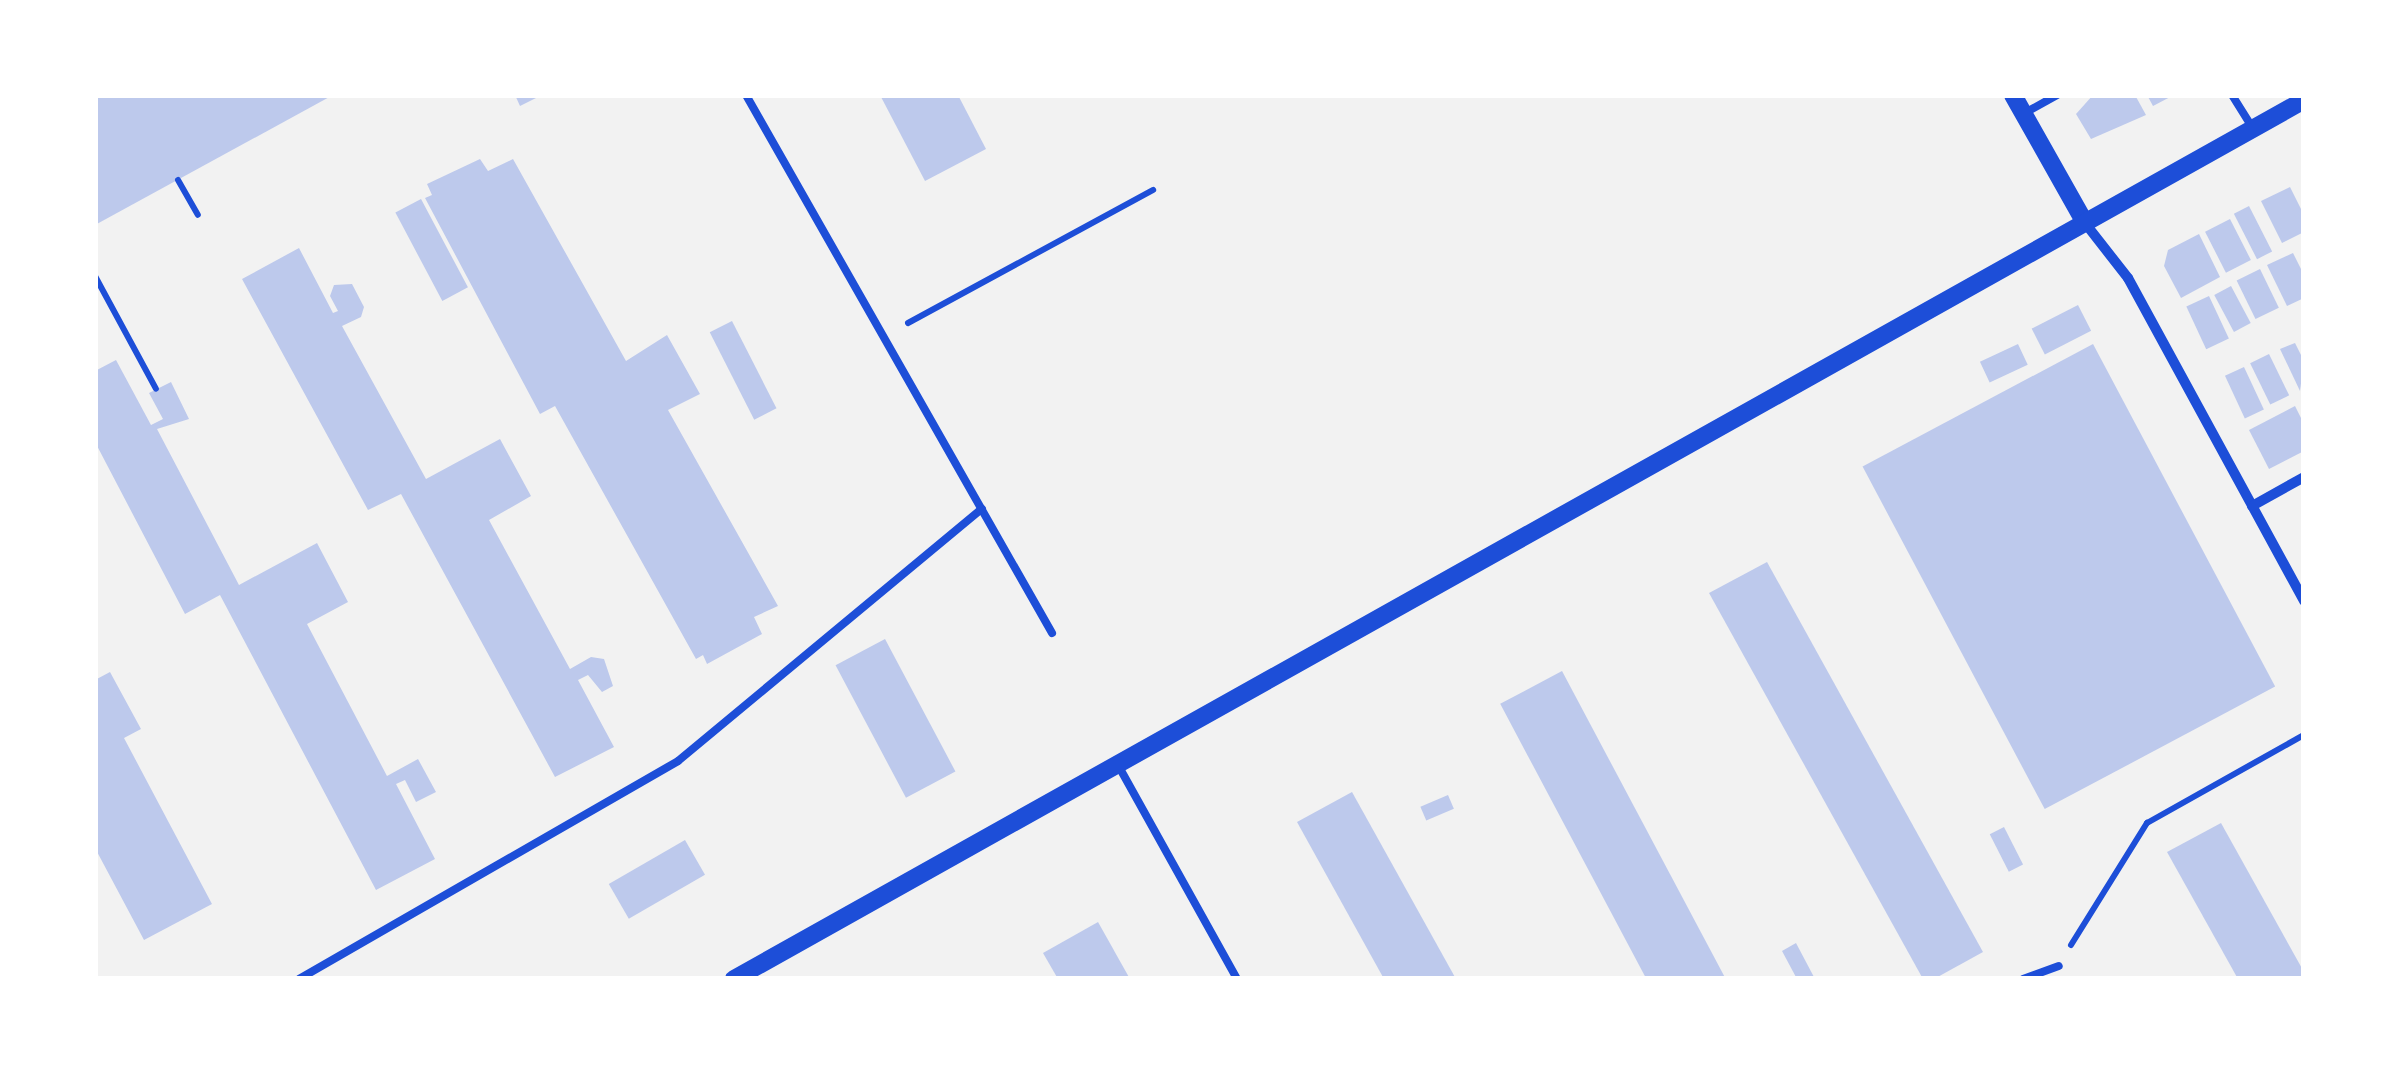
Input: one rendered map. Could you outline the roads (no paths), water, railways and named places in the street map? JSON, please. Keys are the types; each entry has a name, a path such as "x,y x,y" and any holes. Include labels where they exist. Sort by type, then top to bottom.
{"street":[{"path":"2013,95 2085,222 2128,278 2304,601"},
{"path":"734,979 2304,100"},
{"path":"2252,506 2304,478"}],"lane":[{"path":"746,95 1052,633"},
{"path":"2023,114 2057,95"},
{"path":"2232,95 2253,129"},
{"path":"299,979 678,762 982,509"},
{"path":"1118,764 1238,979"},
{"path":"2023,979 2059,966"}]}
